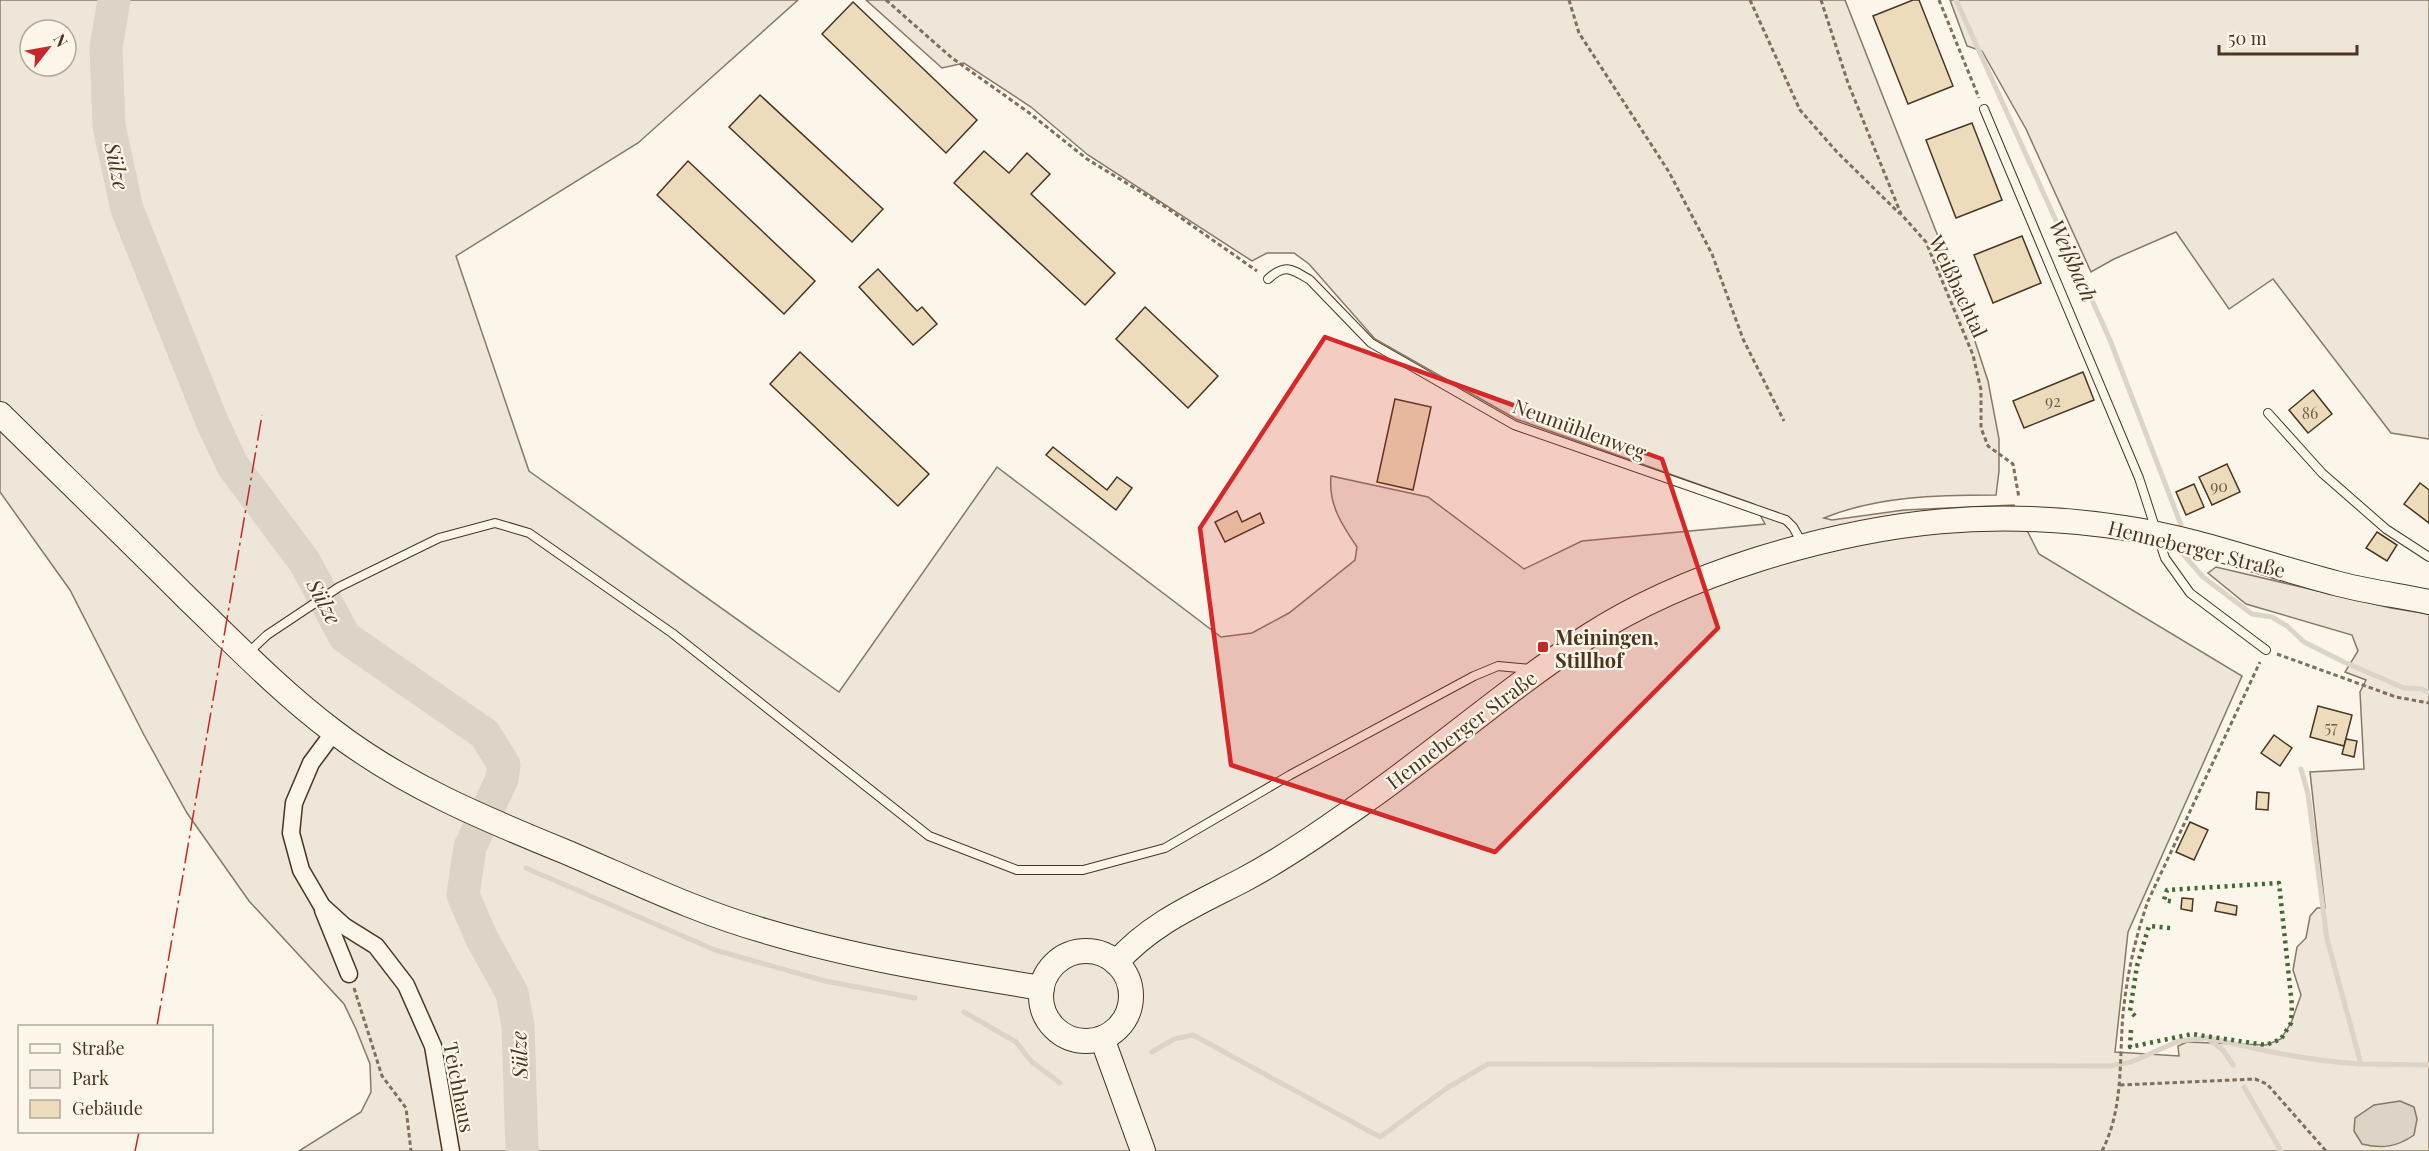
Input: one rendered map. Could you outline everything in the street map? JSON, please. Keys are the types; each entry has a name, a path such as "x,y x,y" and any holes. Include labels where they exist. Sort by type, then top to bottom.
{"main road":[{"path":"0,414 246,655 334,732 395,773 459,807 524,835 700,909 765,931 890,963 1042,988"},
{"name":"Henneberger Straße","path":"1116,963 1138,940 1179,911 1244,879 1316,836 1588,636 1643,604 1732,567 1839,536 1906,524 1972,518 2023,518 2087,523 2159,534 2345,586 2429,602"},
{"path":"1081,951 1097,952 1116,963 1129,985 1129,1007 1124,1020 1114,1031 1102,1038 1092,1040 1077,1040 1057,1029 1043,1011 1042,988 1051,967 1068,954 1081,951"},
{"path":"1102,1038 1143,1151"}],"street":[{"name":"Teichhaus","path":"334,732 311,763 294,802 291,832 301,870 322,906 344,926 376,946 406,985 433,1046 451,1151"},
{"path":"322,906 349,974"}],"lane":[{"path":"1984,109 2139,478 2165,558 2190,593 2266,650"},
{"name":"Neumühlenweg","path":"1268,279 1276,272 1288,268 1298,272 1310,280 1371,343 1514,425 1786,520 1800,538 1803,546"},
{"path":"2268,413 2322,473 2386,529 2429,557"},
{"path":"246,655 267,635 339,587 439,538 495,523 529,533 672,633 929,836 1017,870 1083,870 1165,848 1290,775 1474,676 1498,666 1540,670"}],"path":[{"path":"886,0 952,58 1028,112 1087,159 1164,206 1268,279"},
{"path":"1569,0 1580,33 1669,172 1713,254 1743,339 1784,421"},
{"path":"1750,0 1800,110 1837,152 1901,214"},
{"name":"Weißbachtal","path":"1821,0 1848,83 1901,214 1926,242 1965,333 1981,390 1981,428 1988,446 2013,464 2023,518"},
{"path":"1939,0 1984,109"},
{"path":"2102,1151 2116,1109 2120,1085 2123,1014 2134,939 2148,901 2266,650 2396,697 2429,703"},
{"path":"349,974 382,1076 406,1108 411,1151"},
{"path":"2120,1085 2255,1079 2266,1084 2326,1151"}],"highlighted area":[{"path":"1325,337 1662,459 1718,628 1495,852 1231,765 1200,528"}],"green space":[{"path":"0,0 798,0 638,143 456,256 529,471 839,692 997,467 1221,637 1252,633 1289,613 1355,560 1357,547 1341,522 1334,505 1331,476 1428,497 1524,569 1582,541 1765,524 1754,504 1516,419 1375,339 1309,264 1294,253 1267,253 1252,261 1088,155 1031,107 964,63 942,68 866,0 1845,0 1954,277 1988,381 1999,439 1999,471 1996,495 1909,498 1865,505 1824,518 1832,520 1904,510 2014,505 2039,554 2242,676 2128,932 2115,1052 2179,1056 2178,1046 2187,1042 2266,1045 2281,1039 2291,1023 2301,995 2293,970 2297,947 2306,938 2310,916 2317,908 2325,908 2310,772 2364,769 2360,692 2366,680 2345,672 2358,651 2352,635 2246,604 2208,573 2216,567 2391,608 2429,614 2429,1151 299,1151 361,1112 371,1092 370,1064 356,1029 344,1004 249,901 187,813 144,735 70,590 0,492"},
{"path":"1950,0 2429,0 2429,439 2391,433 2273,279 2229,309 2176,232 2114,259 2091,272 2026,129 1982,51 1967,46"}],"shaded area":[{"path":"2400,1101 2414,1107 2417,1119 2414,1135 2389,1146 2362,1144 2354,1131 2355,1118 2374,1105"}],"building":[{"path":"1913,0 1919,0 1953,86 1908,104 1873,16"},
{"path":"853,2 977,120 946,153 822,34"},
{"path":"760,95 883,209 852,242 729,127"},
{"path":"1972,123 2002,200 1956,218 1926,140"},
{"path":"984,151 1009,173 1027,153 1050,174 1031,194 1115,273 1085,305 954,183"},
{"path":"688,161 815,281 784,314 657,195"},
{"path":"2022,236 2041,283 1993,303 1974,255"},
{"path":"878,269 917,311 922,307 937,324 913,345 859,287"},
{"path":"1145,307 1218,376 1188,408 1116,339"},
{"path":"800,352 929,474 898,506 770,384"},
{"path":"2083,372 2094,400 2024,428 2013,401"},
{"path":"2313,390 2332,414 2308,433 2289,410"},
{"path":"1395,399 1431,407 1413,490 1377,482"},
{"path":"1053,447 1107,490 1117,477 1132,488 1116,510 1046,455"},
{"path":"2227,464 2240,492 2212,505 2199,477"},
{"path":"2420,483 2429,490 2429,523 2404,504"},
{"path":"2194,484 2204,507 2186,515 2176,492"},
{"path":"1237,511 1242,522 1260,513 1264,523 1225,542 1215,522"},
{"path":"2377,532 2397,545 2387,561 2366,548"},
{"path":"2318,706 2352,715 2344,746 2310,737"},
{"path":"2274,735 2292,748 2280,766 2261,753"},
{"path":"2346,739 2357,741 2354,757 2342,754"},
{"path":"2257,792 2269,793 2268,810 2256,809"},
{"path":"2190,822 2208,830 2194,860 2176,852"},
{"path":"2182,898 2193,899 2192,911 2181,909"},
{"path":"2217,902 2237,906 2236,915 2215,911"}],"waterway":[{"name":"Sülze","path":"114,0 106,47 109,126 127,209 213,424 233,466 304,561 345,637 485,734 504,765 502,779 470,847 463,895 482,939 512,993 518,1026 522,1151"},
{"name":"Weißbach","path":"1956,0 2110,340 2181,525"},
{"name":"Weißbach","path":"2183,554 2203,577 2252,614 2272,617 2287,626 2304,642 2344,662 2404,688 2422,689 2429,693"},
{"path":"2301,769 2308,794 2327,939 2361,1064 2429,1065"},
{"path":"526,868 715,950 825,981 915,998"},
{"path":"964,1012 1016,1042 1032,1062 1060,1083"},
{"path":"1152,1052 1174,1039 1193,1035 1380,1137 1447,1088 1488,1064 2110,1066 2131,1062 2179,1041 2207,1038 2223,1050 2233,1065"},
{"path":"2209,1038 2304,1058 2361,1064"},
{"path":"2244,1087 2281,1151"}],"hedge":[{"path":"2131,1030 2130,1047 2192,1034 2266,1045 2281,1039 2291,1023 2292,1006 2279,883 2167,890 2164,900 2175,902"},
{"path":"2135,1016 2130,1011 2137,966 2149,926 2171,928"}],"power":[{"path":"157,1025 262,415"},
{"path":"135,1151 139,1133"}],"place":[{"name":"Meiningen, Stillhof","path":"1543,647"}]}
